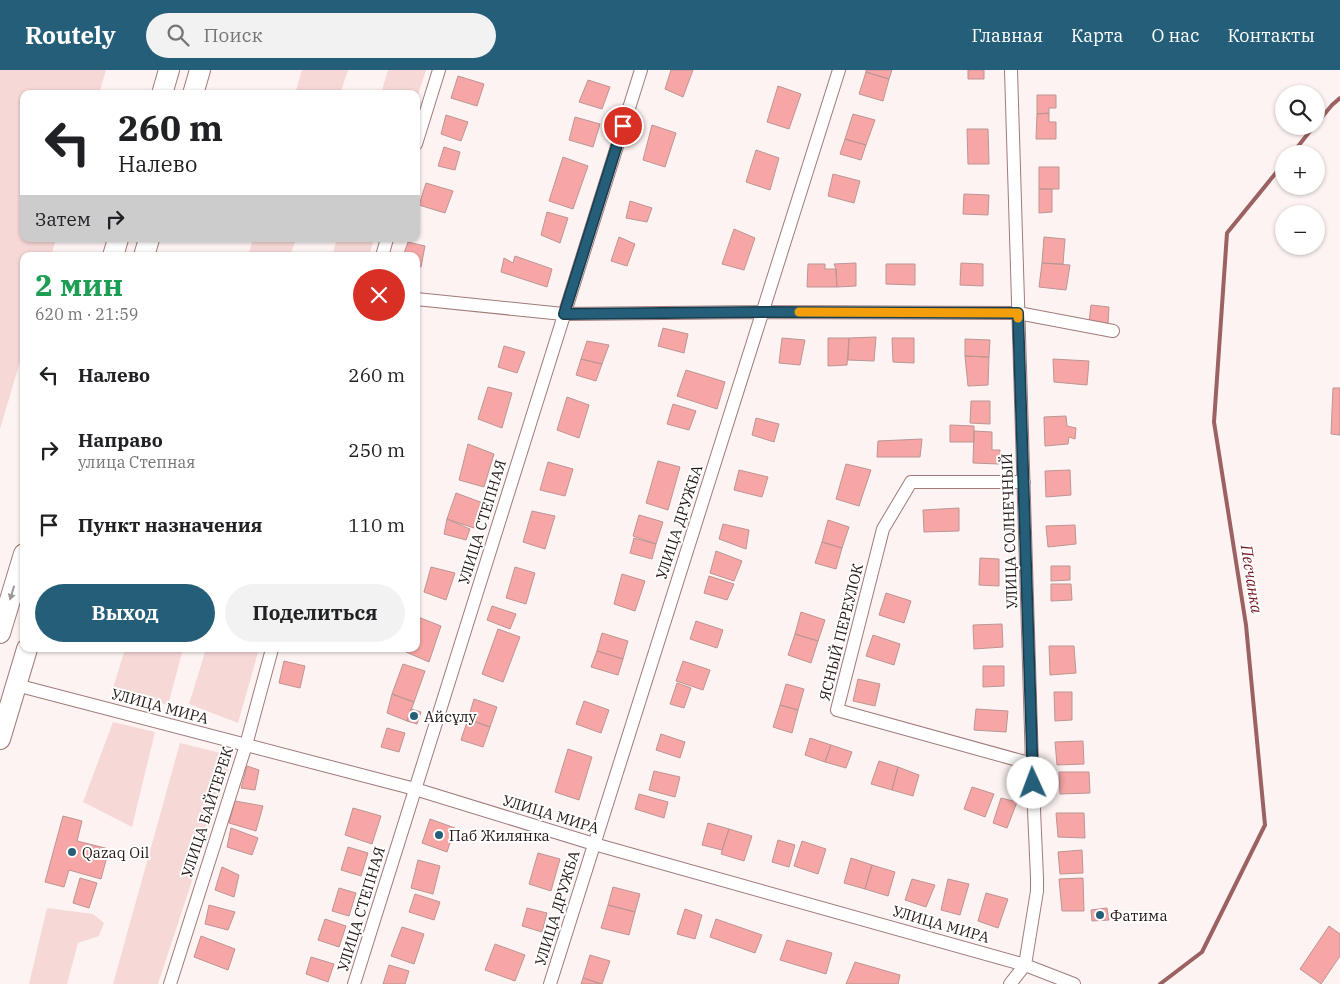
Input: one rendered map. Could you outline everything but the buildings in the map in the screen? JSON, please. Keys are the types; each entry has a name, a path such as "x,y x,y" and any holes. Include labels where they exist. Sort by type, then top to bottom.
{"main road":[{"path":"163,90 169,70"},
{"path":"194,90 200,70"},
{"path":"0,633 20,567"},
{"path":"0,739 26,652"}],"street":[{"path":"420,131 439,70"},
{"name":"УЛИЦА СТЕПНАЯ","path":"354,984 641,70"},
{"name":"УЛИЦА ДРУЖБА","path":"550,984 838,70"},
{"name":"УЛИЦА СОЛНЕЧНЫЙ","path":"1010,984 1025,965 1037,891 1011,70"},
{"path":"420,298 564,314 763,312 1018,313 1113,331"},
{"name":"ЯСНЫЙ ПЕРЕУЛОК","path":"1024,482 911,482 883,529 837,710 1032,764"},
{"name":"УЛИЦА БАЙТЕРЕК","path":"170,984 246,745 271,652"},
{"name":"УЛИЦА МИРА","path":"16,685 415,789 594,844 1025,965 1074,984"}],"shaded area":[{"path":"0,70 106,70 100,90 20,90 20,242 55,242 52,252 20,252 20,362 0,429"},
{"path":"302,70 348,70 341,90 296,90"},
{"path":"388,70 426,70 420,90 382,90"},
{"path":"252,242 295,242 291,252 249,252"},
{"path":"336,242 373,242 370,252 333,252"},
{"path":"124,652 182,652 168,705 113,688"},
{"path":"205,652 258,652 238,723 189,704"},
{"path":"113,722 155,732 132,827 83,802"},
{"path":"180,743 233,756 158,984 113,984"},
{"path":"47,908 93,914 104,923 99,936 78,943 67,984 29,984"}],"waterway":[{"name":"Песчанка","path":"1325,113 1340,98"},
{"name":"Песчанка","path":"1299,145 1307,135"},
{"name":"Песчанка","path":"1160,984 1202,952 1265,825 1246,625 1214,422 1227,233 1275,174"}],"slow traffic":[{"path":"799,312 1018,313 1018,318"}],"place":[{"name":"Айсұлу","path":"414,716"},
{"name":"Паб Жилянка","path":"439,835"},
{"name":"Qazaq Oil","path":"72,852"},
{"name":"Фатима","path":"1100,915"}],"route":[{"path":"623,126 564,314 763,312 1018,313 1033,783"}]}
